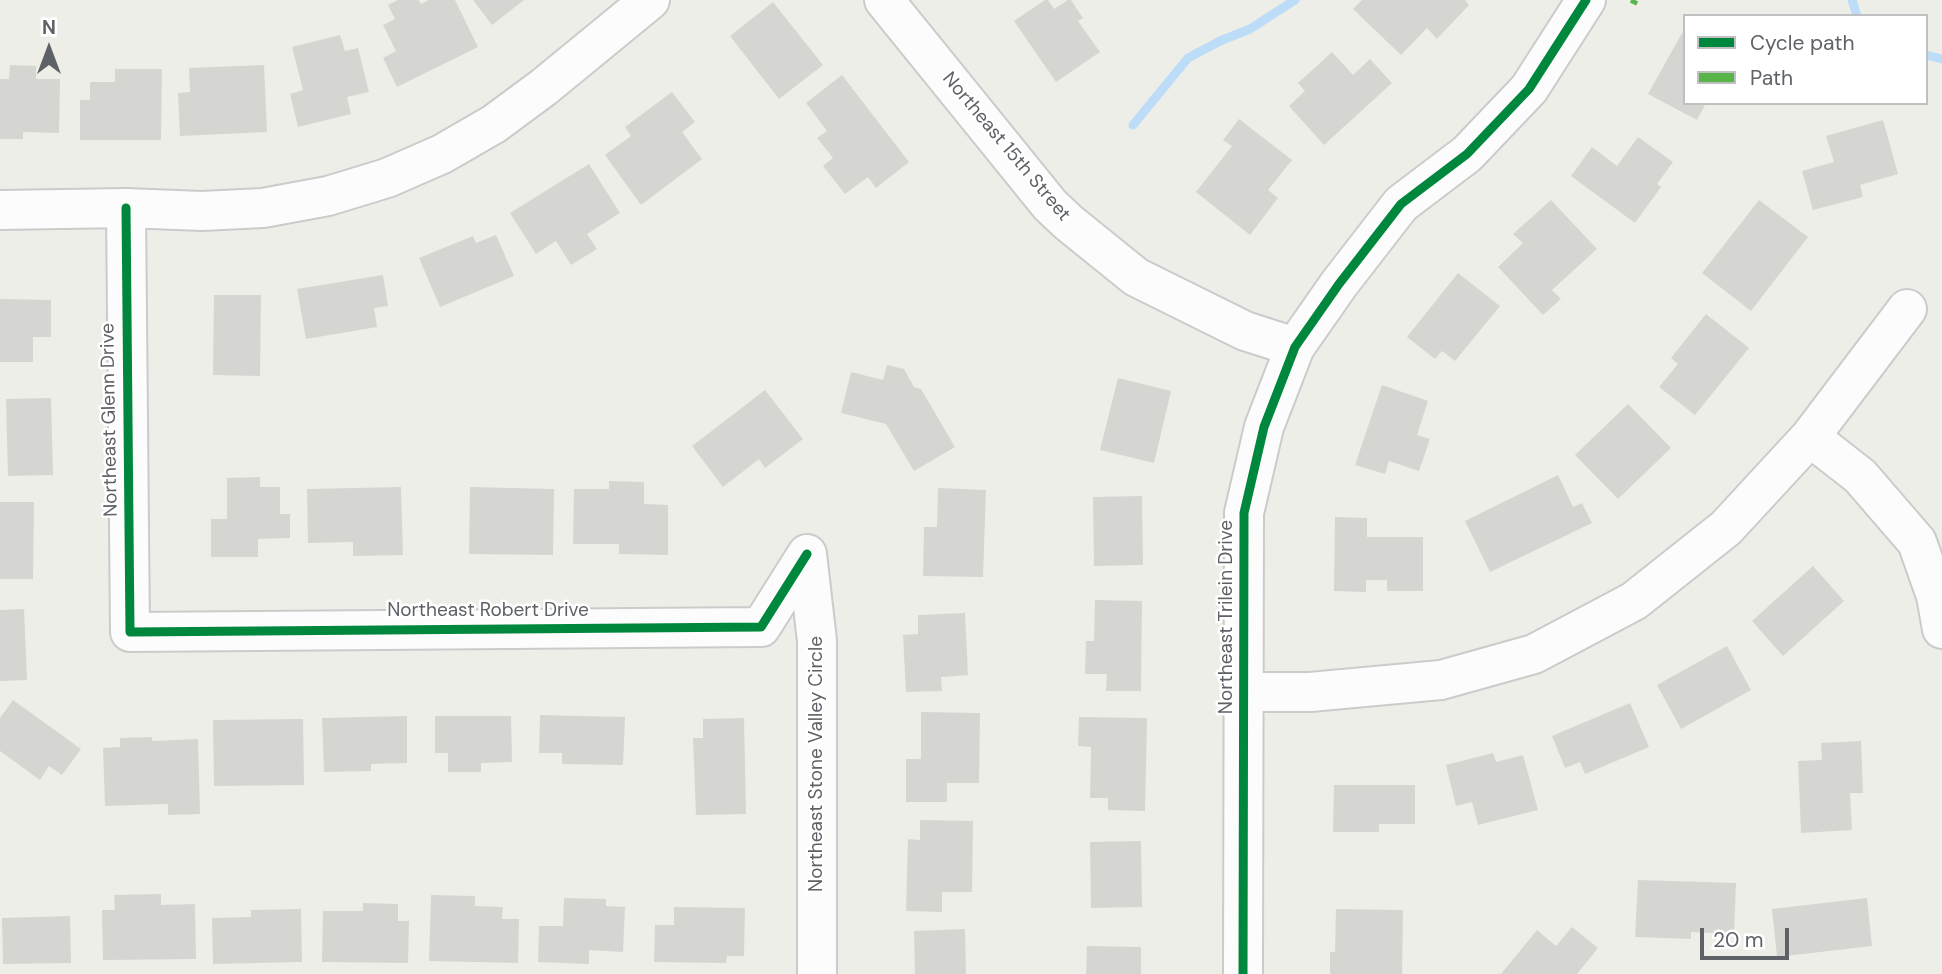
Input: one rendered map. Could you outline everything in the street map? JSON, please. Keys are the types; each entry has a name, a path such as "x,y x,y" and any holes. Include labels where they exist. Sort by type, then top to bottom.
{"street":[{"path":"0,209 125,208 202,211 263,208 328,196 387,178 442,154 494,124 544,87 650,0"},
{"name":"Northeast Trilein Drive","path":"1243,974 1244,513 1264,427 1295,347 1339,284 1401,204 1467,154 1529,89 1586,0"},
{"name":"Northeast 15th Street","path":"900,6 1050,205 1068,222 1136,277 1245,331 1295,347"},
{"name":"Northeast Glenn Drive","path":"125,208 130,632"},
{"path":"1244,692 1310,692 1441,680 1534,654 1634,601 1726,528 1810,436 1907,309"},
{"path":"1810,436 1860,476 1916,542 1936,596 1942,629"},
{"name":"Northeast Stone Valley Circle","path":"761,627 807,554 817,641 817,974"},
{"name":"Northeast Robert Drive","path":"130,632 761,627 817,641"}],"building":[{"path":"398,0 419,0 421,4 429,0 455,0 478,47 397,87 383,58 396,51 383,25 395,19 388,5"},
{"path":"473,0 524,0 492,25"},
{"path":"1048,0 1054,9 1071,0 1083,18 1078,21 1100,52 1056,82 1014,21"},
{"path":"1362,0 1465,0 1469,5 1437,39 1427,28 1401,55 1353,9"},
{"path":"773,2 823,65 779,99 730,36"},
{"path":"1682,33 1683,105 1705,105 1697,120 1648,94"},
{"path":"340,35 345,51 358,48 369,92 347,97 351,114 298,127 290,94 303,90 292,47"},
{"path":"1332,52 1353,75 1370,59 1392,83 1324,145 1289,106 1305,91 1298,83"},
{"path":"10,65 36,66 36,79 60,79 59,133 23,132 23,139 0,139 0,79 9,79"},
{"path":"264,65 267,132 180,136 178,93 190,92 189,68"},
{"path":"115,69 162,69 161,140 80,140 80,100 90,100 90,82 115,82"},
{"path":"842,75 909,162 876,188 868,177 845,194 823,166 833,158 817,138 827,131 806,103"},
{"path":"672,92 695,122 682,132 702,159 641,205 605,155 631,136 625,127"},
{"path":"1239,119 1292,160 1268,190 1278,198 1250,235 1196,192 1232,146 1223,140"},
{"path":"1883,120 1898,174 1860,185 1863,197 1813,210 1802,171 1834,162 1826,136"},
{"path":"1638,137 1673,162 1657,184 1661,187 1635,223 1571,176 1592,147 1617,166"},
{"path":"589,164 620,213 587,234 597,249 571,265 556,241 536,254 510,213"},
{"path":"1551,200 1597,249 1552,290 1561,299 1543,315 1498,267 1523,243 1513,234"},
{"path":"1759,200 1808,237 1751,311 1702,273"},
{"path":"496,235 514,276 440,307 419,258 473,236 476,243"},
{"path":"1458,273 1500,306 1455,361 1442,351 1435,359 1407,337"},
{"path":"383,275 388,306 374,308 377,327 306,339 297,289"},
{"path":"214,295 261,295 260,376 213,375"},
{"path":"0,299 51,300 51,337 33,337 33,362 0,362"},
{"path":"1706,314 1749,348 1695,415 1659,387 1678,364 1671,358"},
{"path":"887,365 904,369 914,387 921,389 955,447 914,471 886,424 841,413 851,372 883,380"},
{"path":"1118,378 1171,391 1154,463 1100,450"},
{"path":"1382,385 1428,401 1417,435 1430,439 1419,471 1389,461 1385,474 1355,465"},
{"path":"765,390 803,439 765,468 759,459 723,487 692,446"},
{"path":"51,398 53,475 8,476 6,399"},
{"path":"1628,404 1671,448 1618,499 1575,455"},
{"path":"1558,475 1573,507 1582,503 1592,523 1490,572 1465,521"},
{"path":"260,477 260,487 280,487 280,514 290,514 290,538 258,539 258,557 211,557 211,519 227,519 227,478"},
{"path":"609,481 644,482 644,504 668,505 668,555 619,554 619,544 573,544 574,489 609,489"},
{"path":"401,487 403,555 353,556 353,542 308,543 307,489"},
{"path":"470,487 554,489 553,555 469,554"},
{"path":"938,488 986,490 983,577 923,576 924,527 937,527"},
{"path":"1142,496 1143,565 1094,566 1093,497"},
{"path":"0,502 34,502 33,579 0,579"},
{"path":"1335,517 1367,518 1367,537 1423,537 1423,591 1387,591 1387,580 1366,580 1366,592 1334,591"},
{"path":"1813,566 1844,601 1783,656 1752,621"},
{"path":"1095,600 1142,601 1141,691 1106,691 1107,674 1085,674 1086,641 1094,641"},
{"path":"24,609 27,680 0,681 0,610"},
{"path":"965,613 968,675 941,677 942,691 906,692 903,635 918,634 918,615"},
{"path":"1727,646 1751,690 1681,729 1657,685"},
{"path":"13,700 81,749 62,775 49,766 40,780 0,751 0,718"},
{"path":"1630,703 1649,747 1585,774 1580,762 1565,768 1552,736"},
{"path":"921,712 980,713 979,783 947,783 947,802 906,802 906,759 921,759"},
{"path":"540,715 625,717 623,765 562,764 562,753 539,753"},
{"path":"407,716 407,763 371,764 371,771 324,772 322,718"},
{"path":"435,716 511,716 512,762 481,763 481,772 448,772 448,753 435,753"},
{"path":"1079,717 1147,718 1145,811 1108,810 1108,798 1090,798 1091,747 1078,746"},
{"path":"744,718 746,814 696,815 693,738 703,738 703,719"},
{"path":"303,719 304,785 214,786 213,720"},
{"path":"152,737 152,741 198,739 200,814 168,815 168,804 105,806 103,748 120,747 120,738"},
{"path":"1861,741 1863,793 1850,793 1852,830 1801,833 1798,761 1822,760 1821,743"},
{"path":"1493,753 1496,762 1523,755 1538,810 1478,825 1472,802 1456,806 1446,765"},
{"path":"1334,785 1415,785 1415,824 1379,824 1379,832 1333,832"},
{"path":"920,820 973,821 972,892 942,892 942,912 906,911 908,839 920,840"},
{"path":"1141,841 1142,907 1091,908 1090,842"},
{"path":"1638,880 1736,883 1734,934 1691,932 1691,939 1635,937"},
{"path":"161,894 161,905 195,904 196,959 103,960 102,910 115,910 114,895"},
{"path":"431,895 475,896 475,906 503,907 502,919 519,919 518,963 429,961"},
{"path":"564,898 606,899 606,906 625,907 623,952 589,950 589,964 538,962 539,926 563,926"},
{"path":"1867,898 1872,946 1777,957 1772,909"},
{"path":"363,903 398,904 398,921 409,921 408,963 322,962 323,911 363,911"},
{"path":"674,907 745,908 744,956 727,956 726,963 654,962 655,925 674,925"},
{"path":"301,909 302,962 213,964 212,918 251,917 251,910"},
{"path":"1336,909 1403,910 1402,974 1330,974 1330,952 1335,952"},
{"path":"70,916 71,963 3,964 2,918"},
{"path":"1572,927 1598,948 1577,974 1501,974 1537,930 1556,946"},
{"path":"965,929 966,974 915,974 914,931"},
{"path":"1087,946 1141,947 1141,974 1086,974"}],"waterway":[{"path":"1133,125 1188,58 1250,29 1295,0"},
{"path":"1852,0 1856,14"},
{"path":"1928,56 1942,59"}],"marked path":[{"path":"1633,4 1635,0"}],"cycle path":[{"path":"1243,974 1244,513 1264,427 1295,347 1339,284 1401,204 1467,154 1529,89 1586,0"},
{"path":"126,208 130,632 761,627 807,554"}]}
